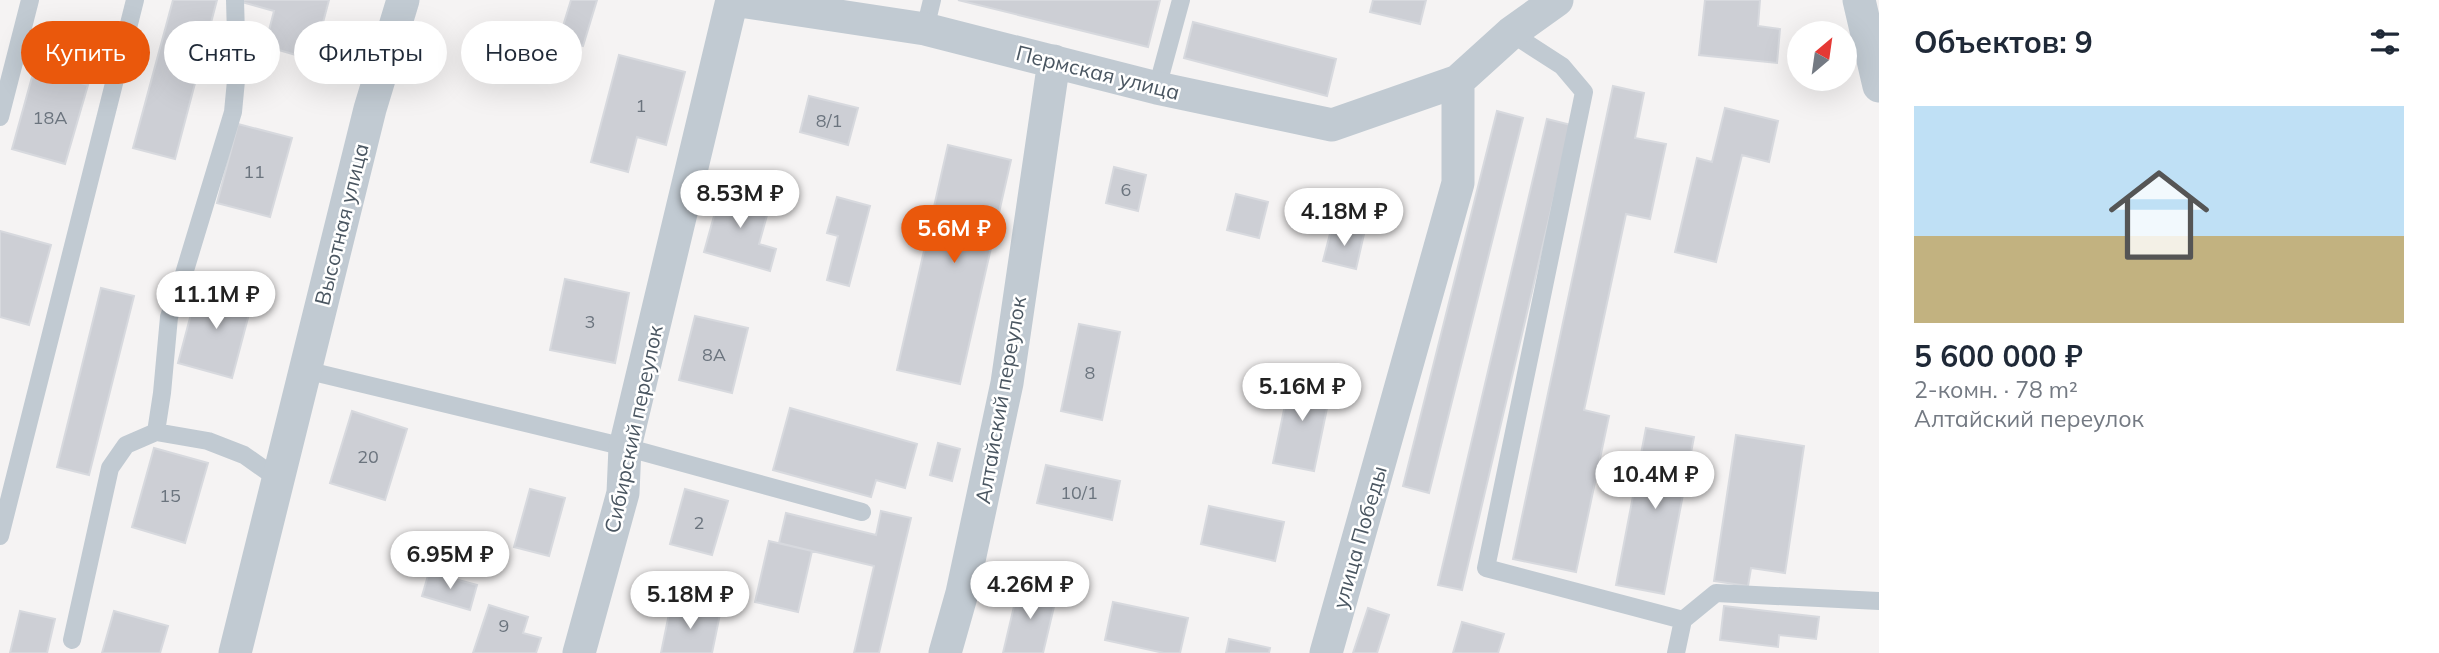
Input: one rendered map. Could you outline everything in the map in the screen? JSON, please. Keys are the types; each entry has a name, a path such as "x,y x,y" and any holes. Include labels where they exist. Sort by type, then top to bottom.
{"street":[{"name":"Высотная улица","path":"235,653 370,109 402,0"},
{"name":"Пермская улица","path":"732,0 928,14 1054,61 1157,88 1332,125 1458,81"},
{"name":"Сибирский переулок","path":"579,653 623,493 625,447 732,0"},
{"path":"1511,33 1518,0"},
{"path":"1458,81 1511,33 1557,0"},
{"path":"1859,0 1879,86"},
{"name":"Алтайский переулок","path":"945,653 962,593 1007,383 1054,61"},
{"name":"улица Победы","path":"1326,653 1458,183 1458,81"}],"lane":[{"path":"0,117 30,0"},
{"path":"0,536 135,0"},
{"path":"156,432 169,317 233,112 237,70 235,0"},
{"path":"1157,88 1181,0"},
{"path":"1511,33 1562,66 1584,92 1486,568 1683,620"},
{"path":"304,370 625,447 862,512"},
{"path":"72,640 110,468 126,445 156,432 208,441 244,455 278,479"},
{"path":"1676,653 1683,620 1716,593 1879,601"}],"building":[{"path":"173,0 217,0 211,21 167,21"},
{"path":"329,0 323,21 294,21 294,54 280,50 280,21 271,21 274,11 242,2"},
{"path":"571,0 597,0 583,46 582,21 565,21"},
{"path":"958,0 1160,0 1148,47"},
{"path":"1373,0 1426,0 1420,24 1370,12"},
{"path":"1705,0 1760,0 1758,26 1780,29 1777,63 1699,55"},
{"path":"1193,22 1336,59 1327,96 1184,58"},
{"path":"164,33 164,84 195,84 175,159 133,148"},
{"path":"619,55 685,72 666,145 637,137 628,172 591,162"},
{"path":"30,84 88,85 65,164 12,149"},
{"path":"1613,86 1644,93 1635,138 1666,144 1650,219 1626,214 1584,410 1609,416 1576,572 1513,559"},
{"path":"809,96 858,108 848,145 800,132"},
{"path":"1725,108 1778,121 1769,162 1742,155 1716,262 1675,252 1697,158 1712,162"},
{"path":"1497,111 1523,118 1429,493 1403,486"},
{"path":"1547,119 1571,125 1462,590 1438,585"},
{"path":"238,124 292,138 270,217 217,203"},
{"path":"948,145 1011,160 960,384 897,370"},
{"path":"1114,167 1146,175 1138,211 1106,203"},
{"path":"722,187 771,201 759,244 776,249 770,271 704,252"},
{"path":"1236,194 1268,202 1259,238 1227,230"},
{"path":"837,197 870,206 849,286 827,280 838,236 827,233"},
{"path":"1332,226 1364,234 1356,269 1323,261"},
{"path":"0,231 51,245 29,325 0,317"},
{"path":"565,279 629,293 615,363 550,350"},
{"path":"199,284 253,299 232,378 178,363"},
{"path":"101,288 134,296 89,475 57,467"},
{"path":"695,316 748,328 732,393 679,380"},
{"path":"1079,324 1120,332 1102,420 1061,411"},
{"path":"1291,376 1332,384 1314,471 1273,463"},
{"path":"790,408 917,444 905,488 876,480 871,497 773,470"},
{"path":"352,411 407,429 385,500 330,483"},
{"path":"1646,428 1694,437 1664,594 1616,585"},
{"path":"1736,435 1804,446 1785,573 1751,568 1748,586 1714,581"},
{"path":"938,443 960,449 952,481 930,475"},
{"path":"154,448 208,463 185,543 132,527"},
{"path":"1046,465 1120,481 1112,520 1037,503"},
{"path":"530,489 565,498 549,556 514,547"},
{"path":"685,489 728,501 712,555 670,544"},
{"path":"1209,506 1284,522 1275,561 1201,544"},
{"path":"881,511 911,518 879,653 854,653 874,566 779,543 786,513 876,535"},
{"path":"769,541 812,551 798,612 755,602"},
{"path":"429,572 477,585 470,610 422,596"},
{"path":"1019,585 1057,594 1043,653 1003,653"},
{"path":"1113,602 1188,618 1180,653 1164,653 1105,640"},
{"path":"671,604 720,614 712,653 661,653"},
{"path":"489,605 528,617 523,633 541,638 536,653 473,653"},
{"path":"1724,606 1819,617 1816,639 1779,635 1778,647 1720,640"},
{"path":"1368,608 1389,615 1377,653 1353,653"},
{"path":"20,611 55,619 47,653 10,653"},
{"path":"114,611 168,626 160,653 102,653"},
{"path":"1462,622 1504,634 1498,653 1453,653"},
{"path":"1229,639 1270,648 1269,653 1226,653"}]}
